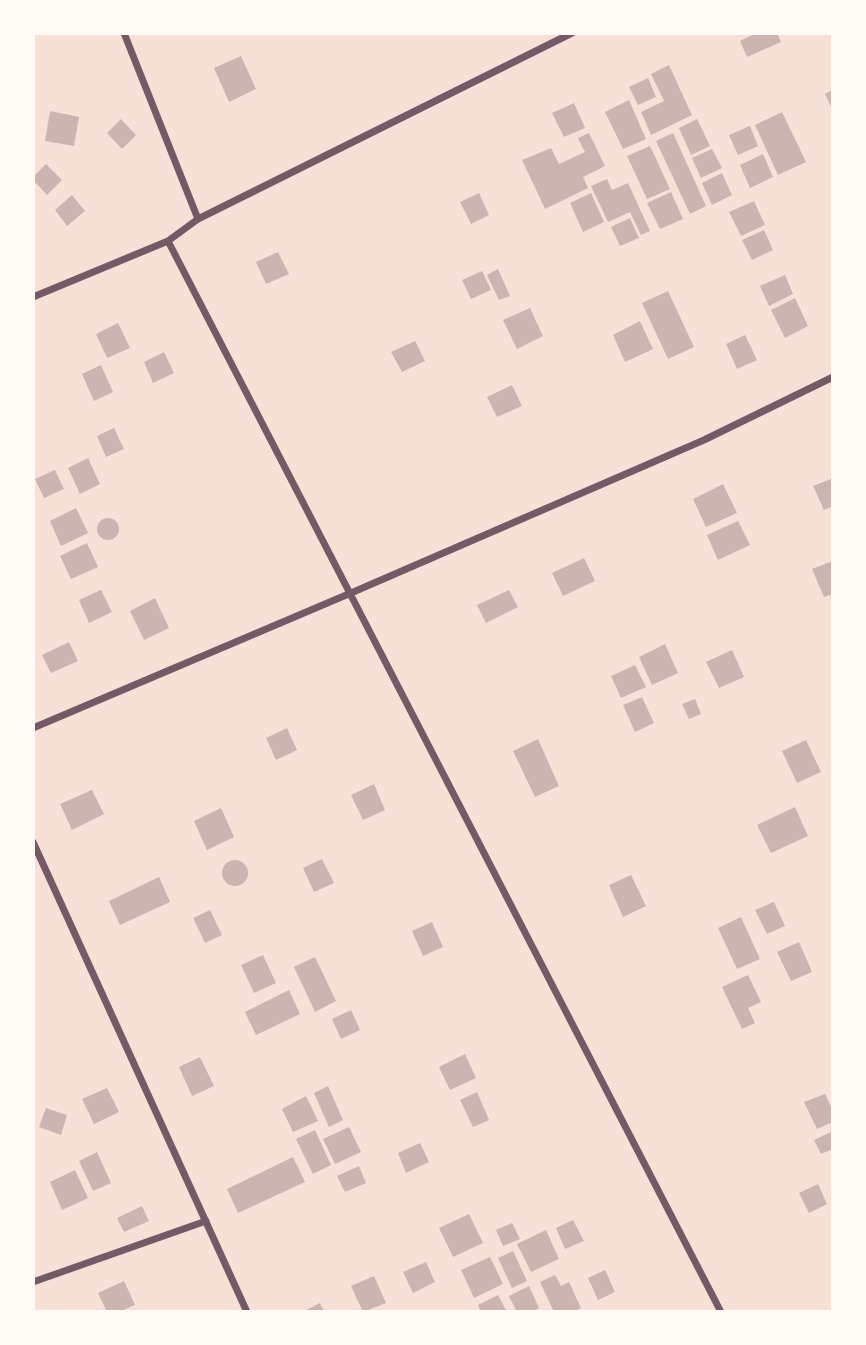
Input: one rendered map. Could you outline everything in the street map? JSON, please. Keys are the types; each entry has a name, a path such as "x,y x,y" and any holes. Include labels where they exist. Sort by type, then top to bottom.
{"street":[{"path":"124,33 198,219"},
{"path":"33,297 168,241 198,219 572,33"},
{"path":"168,241 721,1312"},
{"path":"33,727 704,440 833,377"},
{"path":"33,842 247,1312"},
{"path":"33,1282 206,1221"}],"building":[{"path":"756,33 777,33 781,42 747,57 740,41"},
{"path":"241,56 256,89 229,102 214,68"},
{"path":"669,65 692,115 651,135 641,112 664,101 651,74"},
{"path":"648,78 656,97 638,105 629,87"},
{"path":"833,90 833,111 825,94"},
{"path":"629,100 646,139 623,149 605,112"},
{"path":"574,103 585,128 564,137 552,113"},
{"path":"50,111 79,117 74,146 45,141"},
{"path":"782,112 806,162 778,175 755,125"},
{"path":"121,119 136,135 122,149 107,133"},
{"path":"697,119 710,146 691,155 679,128"},
{"path":"750,126 758,146 738,155 729,135"},
{"path":"589,133 605,166 583,177 588,188 545,209 522,160 551,148 559,164 585,152 578,138"},
{"path":"673,133 706,206 690,214 656,141"},
{"path":"650,146 670,189 647,199 627,156"},
{"path":"712,149 722,168 701,178 692,158"},
{"path":"763,154 773,177 750,188 740,165"},
{"path":"46,164 62,180 47,195 33,180"},
{"path":"722,173 732,195 712,205 702,183"},
{"path":"607,179 612,190 628,183 650,231 641,235 630,212 608,222 591,186"},
{"path":"671,192 683,219 660,229 647,203"},
{"path":"479,193 489,215 471,224 460,202"},
{"path":"591,193 604,222 583,232 570,203"},
{"path":"72,195 85,211 67,226 55,210"},
{"path":"754,201 765,225 741,236 729,212"},
{"path":"630,218 639,238 620,246 611,227"},
{"path":"764,230 773,250 752,260 742,240"},
{"path":"278,252 289,274 266,284 256,262"},
{"path":"498,269 510,296 499,300 487,275"},
{"path":"482,271 491,290 471,299 462,280"},
{"path":"785,275 793,294 769,306 760,286"},
{"path":"668,291 694,347 668,359 642,303"},
{"path":"795,298 808,326 785,338 771,310"},
{"path":"530,308 543,336 517,349 503,320"},
{"path":"640,321 653,349 625,362 613,335"},
{"path":"118,323 130,348 107,358 96,334"},
{"path":"745,335 757,360 737,369 726,344"},
{"path":"415,341 425,361 402,372 391,352"},
{"path":"164,352 174,373 153,383 144,362"},
{"path":"101,365 113,392 94,401 82,374"},
{"path":"512,385 522,406 497,417 487,397"},
{"path":"114,428 124,449 106,457 97,436"},
{"path":"88,458 100,484 80,494 68,468"},
{"path":"55,470 64,489 44,498 35,479"},
{"path":"831,479 833,506 824,510 813,486"},
{"path":"723,484 737,513 706,527 693,499"},
{"path":"76,508 88,533 61,546 50,521"},
{"path":"108,518 118,525 119,529 112,539 108,540 98,533 97,529 104,519"},
{"path":"738,521 750,545 718,560 707,535"},
{"path":"87,543 98,567 71,579 60,556"},
{"path":"584,558 595,581 563,596 552,573"},
{"path":"833,561 833,594 824,597 812,569"},
{"path":"101,590 112,612 89,623 79,600"},
{"path":"509,590 518,607 486,623 477,605"},
{"path":"155,598 169,628 144,640 130,611"},
{"path":"69,642 78,661 51,673 42,655"},
{"path":"665,644 678,673 652,685 639,657"},
{"path":"732,650 744,677 719,688 706,662"},
{"path":"635,665 646,687 621,698 611,676"},
{"path":"642,697 654,723 635,732 623,705"},
{"path":"695,699 701,714 689,719 682,704"},
{"path":"287,728 297,750 276,760 266,738"},
{"path":"538,739 559,786 535,797 513,751"},
{"path":"806,740 821,772 797,783 782,751"},
{"path":"374,784 385,810 363,820 351,795"},
{"path":"92,790 104,814 72,830 60,804"},
{"path":"795,807 808,836 771,853 757,825"},
{"path":"221,808 234,837 207,850 194,821"},
{"path":"322,859 334,883 314,892 303,868"},
{"path":"235,860 244,864 248,873 244,882 235,886 226,882 222,873 226,864"},
{"path":"631,875 646,906 623,917 609,885"},
{"path":"159,877 170,902 120,925 109,901"},
{"path":"774,902 785,926 767,934 755,910"},
{"path":"210,910 222,935 205,943 193,918"},
{"path":"741,917 760,959 737,969 718,928"},
{"path":"432,922 443,947 423,956 412,931"},
{"path":"799,942 812,972 791,981 777,952"},
{"path":"263,955 276,983 254,993 241,965"},
{"path":"315,957 336,1001 315,1012 294,967"},
{"path":"748,975 761,1002 748,1008 755,1023 742,1029 722,987"},
{"path":"289,990 300,1014 256,1035 245,1012"},
{"path":"351,1010 360,1030 341,1039 332,1019"},
{"path":"465,1054 476,1078 450,1090 439,1067"},
{"path":"200,1057 214,1086 192,1096 179,1067"},
{"path":"328,1086 343,1120 329,1127 314,1093"},
{"path":"107,1088 119,1112 94,1124 82,1099"},
{"path":"477,1092 489,1120 473,1127 460,1100"},
{"path":"825,1094 833,1111 833,1122 817,1129 804,1102"},
{"path":"306,1096 318,1121 293,1132 282,1109"},
{"path":"46,1108 67,1115 61,1135 39,1127"},
{"path":"349,1127 361,1152 335,1164 323,1139"},
{"path":"315,1130 331,1165 313,1174 296,1139"},
{"path":"833,1131 833,1149 821,1154 814,1140"},
{"path":"420,1143 429,1162 406,1173 398,1153"},
{"path":"97,1152 111,1183 93,1191 79,1161"},
{"path":"293,1157 305,1182 238,1213 227,1189"},
{"path":"359,1166 366,1183 345,1192 337,1176"},
{"path":"75,1170 88,1198 62,1210 50,1182"},
{"path":"818,1184 827,1204 809,1213 799,1193"},
{"path":"142,1206 149,1221 124,1232 117,1218"},
{"path":"469,1214 483,1243 453,1257 439,1228"},
{"path":"573,1220 584,1241 565,1249 556,1228"},
{"path":"512,1223 520,1239 503,1246 496,1230"},
{"path":"546,1230 559,1259 531,1272 517,1244"},
{"path":"513,1251 527,1281 512,1288 498,1258"},
{"path":"490,1257 503,1284 474,1298 461,1270"},
{"path":"426,1262 435,1282 413,1293 403,1272"},
{"path":"605,1270 615,1292 598,1300 588,1278"},
{"path":"555,1275 561,1286 569,1282 581,1308 573,1312 554,1312 540,1282"},
{"path":"374,1276 386,1303 363,1312 351,1286"},
{"path":"124,1281 135,1305 119,1312 107,1312 98,1293"},
{"path":"529,1286 539,1308 532,1312 517,1312 509,1296"},
{"path":"498,1295 507,1312 481,1312 478,1305"},
{"path":"320,1303 324,1312 302,1312"}]}
